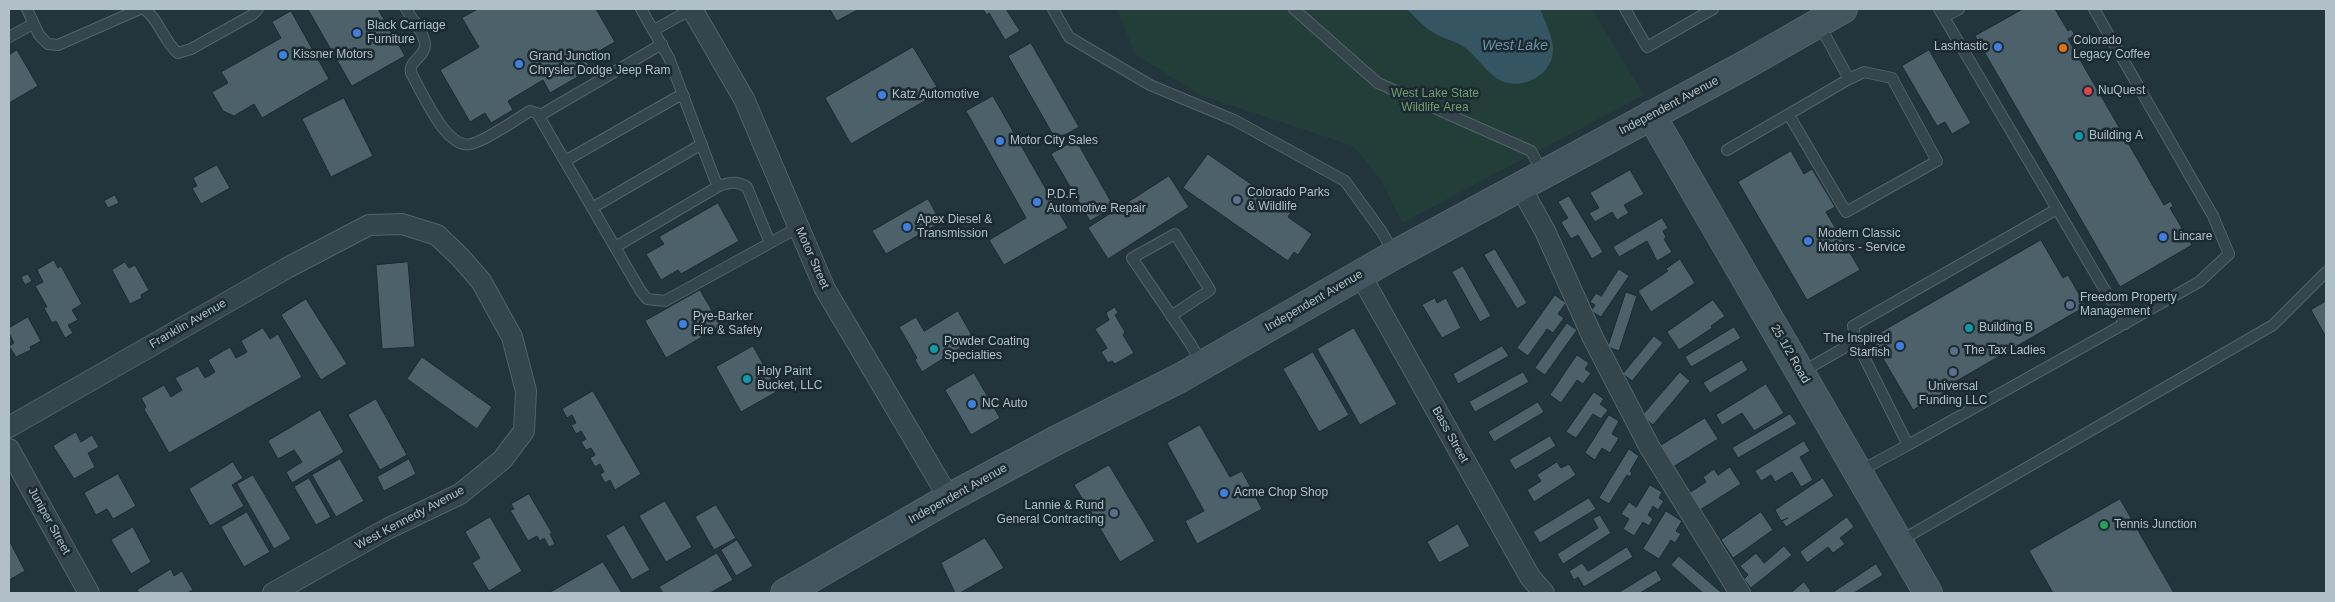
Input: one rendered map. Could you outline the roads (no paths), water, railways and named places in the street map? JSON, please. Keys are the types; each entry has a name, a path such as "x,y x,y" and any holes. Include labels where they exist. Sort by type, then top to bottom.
{"street":[{"name":"Motor Street","path":"692,9 744,99 825,288 949,498"},
{"name":"Independent Avenue","path":"785,593 949,498 1202,365 1394,255 1748,64 1825,15"},
{"name":"25 1/2 Road","path":"1651,115 1928,593"},
{"path":"1520,186 1545,231 1593,338 1648,446 1740,593"},
{"name":"West Kennedy Avenue","path":"272,593 387,529 460,494 502,460 524,431 526,391 512,337 481,280 437,235 402,224 370,225"},
{"name":"Franklin Avenue","path":"9,427 287,268 370,225"},
{"name":"Bass Street","path":"1360,274 1530,577 1544,593"},
{"name":"Juniper Street","path":"9,449 89,593"}],"lane":[{"path":"27,9 39,35 48,44 58,45 141,9 150,12 169,46 178,53 200,44 252,15 258,9"},
{"path":"406,9 424,39 425,47 410,69 441,125 452,140 470,144 530,111 534,111 539,116 647,299 665,302 799,227"},
{"path":"641,9 669,58 719,186"},
{"path":"654,30 692,9"},
{"path":"1053,9 1069,37 1150,85 1234,120 1345,181 1382,232 1394,255"},
{"path":"1294,9 1378,83 1531,150 1543,174"},
{"path":"1625,9 1648,47 1713,9"},
{"path":"1958,9 1941,13 2125,324"},
{"path":"1858,472 2200,282 2229,254 2213,216 2094,9"},
{"path":"1825,15 1850,79"},
{"path":"9,37 33,24"},
{"path":"539,116 662,44"},
{"path":"1727,150 1864,72 1892,78 1937,161 1846,212 1789,115"},
{"path":"565,161 677,97 684,96"},
{"path":"592,208 702,144"},
{"path":"615,247 719,186 730,182 740,183 748,187 770,243"},
{"path":"1908,445 1856,341 1853,326 2057,208"},
{"path":"1172,316 1210,290 1175,234 1132,258 1172,316 1202,365"},
{"path":"1898,542 2273,325 2326,272"},
{"path":"1800,373 1856,341"}],"water":[{"name":"West Lake","path":"1407,9 1540,9 1552,41 1553,52 1551,60 1543,73 1530,81 1515,84 1502,81 1490,73 1464,47 1429,30"}],"place":[{"name":"Black Carriage Furniture","path":"357,33"},
{"name":"Lashtastic","path":"1998,47"},
{"name":"Colorado Legacy Coffee","path":"2063,48"},
{"name":"Kissner Motors","path":"283,55"},
{"name":"Grand Junction Chrysler Dodge Jeep Ram","path":"519,64"},
{"name":"NuQuest","path":"2088,91"},
{"name":"Katz Automotive","path":"882,95"},
{"name":"Building A","path":"2079,136"},
{"name":"Motor City Sales","path":"1000,141"},
{"name":"Colorado Parks & Wildlife","path":"1237,200"},
{"name":"P.D.F. Automotive Repair","path":"1037,202"},
{"name":"Apex Diesel & Transmission","path":"907,227"},
{"name":"Lincare","path":"2163,237"},
{"name":"Modern Classic Motors - Service","path":"1808,241"},
{"name":"Freedom Property Management","path":"2070,305"},
{"name":"Pye-Barker Fire & Safety","path":"683,324"},
{"name":"Building B","path":"1969,328"},
{"name":"The Inspired Starfish","path":"1900,346"},
{"name":"Powder Coating Specialties","path":"934,349"},
{"name":"The Tax Ladies","path":"1954,351"},
{"name":"Universal Funding LLC","path":"1953,372"},
{"name":"Holy Paint Bucket, LLC","path":"747,379"},
{"name":"NC Auto","path":"972,404"},
{"name":"Acme Chop Shop","path":"1224,493"},
{"name":"Lannie & Rund General Contracting","path":"1114,513"},
{"name":"Tennis Junction","path":"2104,525"}],"park label":[{"name":"West Lake State Wildlife Area","path":"1435,101"}]}
